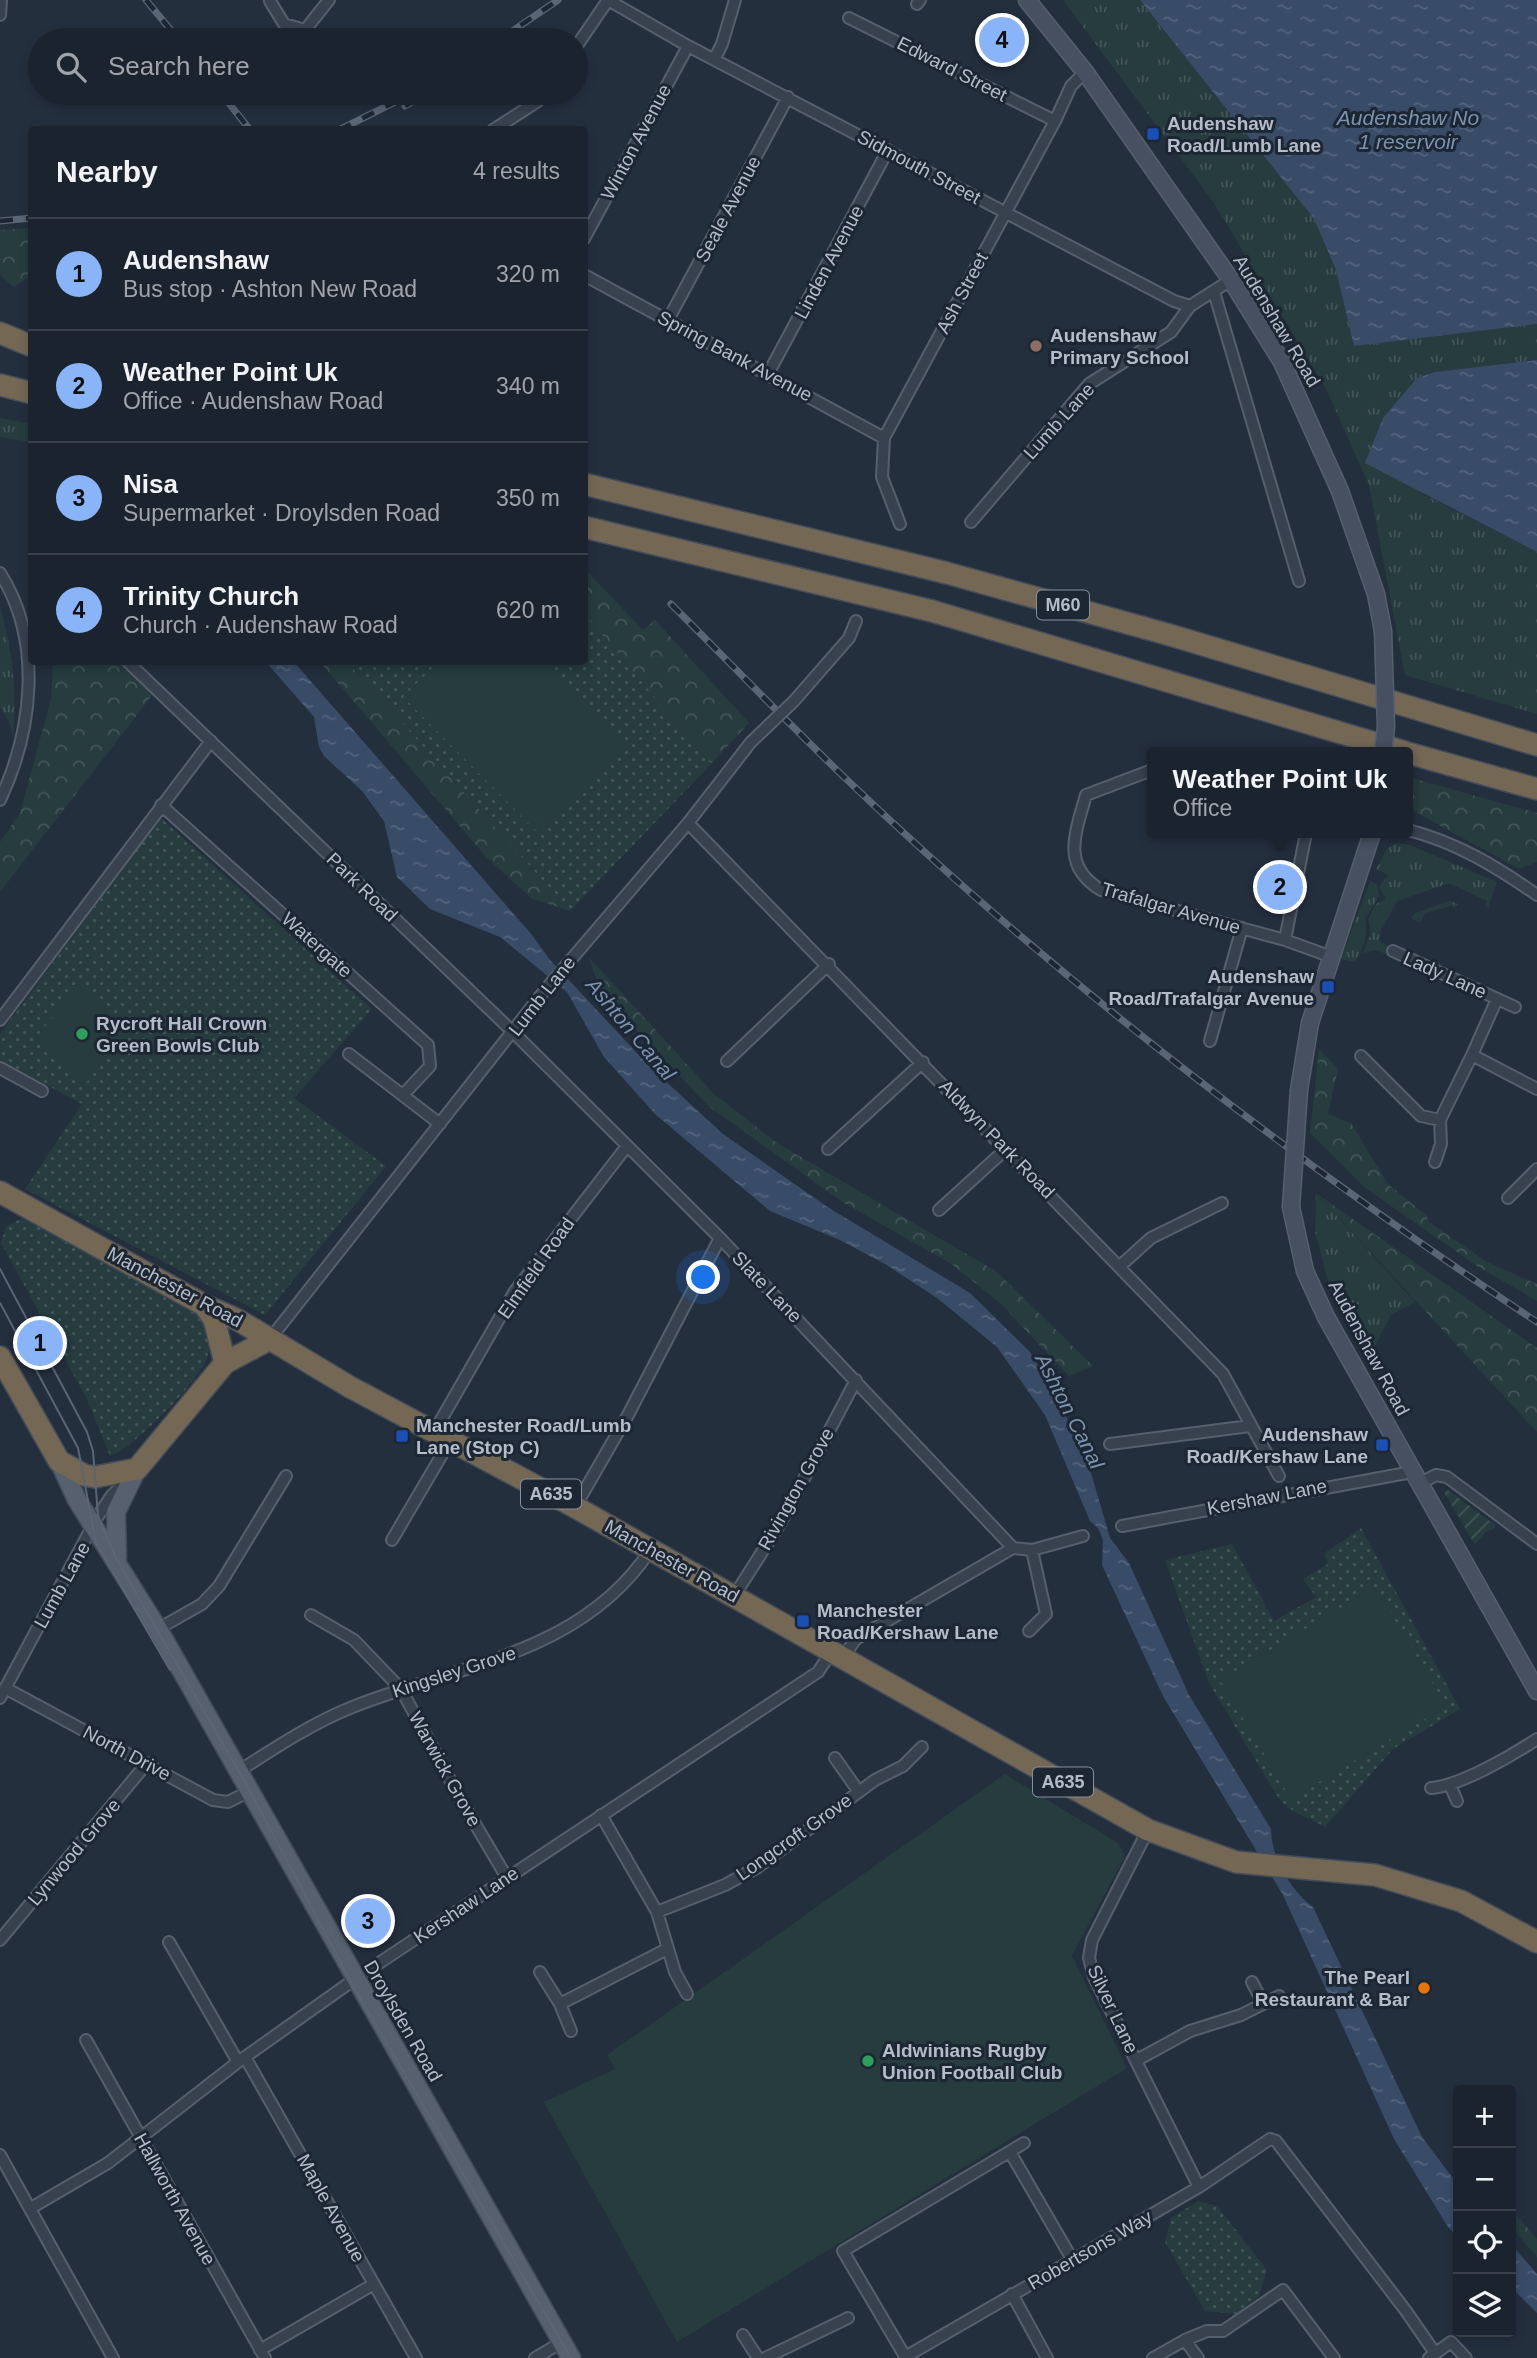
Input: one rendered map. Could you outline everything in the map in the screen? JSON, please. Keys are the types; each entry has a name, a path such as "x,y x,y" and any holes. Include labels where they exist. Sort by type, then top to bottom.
{"highway":[{"path":"0,333 28,344"},
{"path":"0,346 28,352"},
{"name":"M60","path":"588,485 947,573 1170,635 1537,744"},
{"name":"M60","path":"588,528 933,611 1386,747"},
{"name":"M60","path":"1413,755 1537,789"},
{"name":"Manchester Road","path":"0,1192 10,1208 239,1320 1148,1830 1236,1862 1375,1875 1461,1901 1537,1942"},
{"path":"204,1305 214,1319 225,1363"},
{"name":"Lumb Lane","path":"134,1474 225,1363 270,1339"},
{"path":"0,1357 59,1461 84,1475 95,1477 134,1474"}],"main road":[{"name":"Audenshaw Road","path":"1027,0 1085,72 1231,281 1282,362 1313,427 1376,594 1383,631 1386,727 1384,747"},
{"name":"Audenshaw Road","path":"1370,838 1310,1023 1298,1090 1291,1207 1305,1271 1326,1317 1537,1691"},
{"name":"Droylsden Road","path":"59,1461 77,1500 94,1523 158,1629 567,2350"},
{"name":"Lumb Lane","path":"117,1560 116,1512 134,1474"}],"street":[{"path":"0,15 1,0"},
{"path":"307,28 329,0"},
{"path":"588,29 608,0"},
{"name":"Sidmouth Street","path":"608,0 688,46 1174,301 1191,306"},
{"path":"715,58 735,0"},
{"path":"270,1 284,24 298,28"},
{"name":"Edward Street","path":"849,18 1055,121"},
{"name":"Winton Avenue","path":"588,232 688,46"},
{"name":"Ash Street","path":"900,524 882,477 884,438 1055,121 1071,86 1085,72"},
{"name":"Seale Avenue","path":"668,320 788,97"},
{"path":"499,126 530,105"},
{"name":"Linden Avenue","path":"768,374 888,150"},
{"name":"Spring Bank Avenue","path":"588,277 884,438"},
{"path":"1191,306 1231,281"},
{"name":"Audenshaw Road","path":"1214,292 1299,581"},
{"name":"Lumb Lane","path":"971,522 1088,384 1171,332 1191,306"},
{"path":"0,573 9,586 20,618 29,677 29,707 23,738 0,800"},
{"name":"Lumb Lane","path":"270,1339 545,990 688,822 751,742 794,701 849,638 856,621"},
{"name":"Park Road","path":"131,665 513,1032"},
{"path":"0,1020 211,741"},
{"name":"Trafalgar Avenue","path":"1147,771 1086,795 1074,862 1083,879 1101,890 1285,940 1332,957"},
{"name":"Watergate","path":"161,805 428,1045 430,1066 403,1095"},
{"name":"Aldwyn Park Road","path":"688,822 829,964 1223,1374 1279,1476"},
{"path":"1413,832 1458,847 1498,868 1537,895"},
{"path":"1285,940 1305,838"},
{"path":"1210,1041 1242,928"},
{"name":"Lady Lane","path":"1393,951 1515,1007"},
{"path":"727,1061 829,964"},
{"name":"Lady Lane","path":"1440,1120 1497,999"},
{"name":"Slate Lane","path":"513,1032 720,1238 1013,1548"},
{"path":"349,1054 440,1124"},
{"path":"1472,1055 1537,1089"},
{"path":"1361,1056 1421,1116 1440,1120 1441,1144 1435,1162"},
{"path":"828,1149 923,1062"},
{"path":"0,1068 42,1091"},
{"name":"Elmfield Road","path":"392,1540 515,1291 627,1146"},
{"path":"939,1210 1006,1149"},
{"path":"1508,1198 1537,1169"},
{"path":"1120,1266 1151,1238 1222,1203"},
{"path":"575,1507 628,1415 720,1238"},
{"name":"Rivington Grove","path":"734,1596 780,1524 818,1447 856,1380"},
{"path":"1110,1444 1251,1426"},
{"name":"Lumb Lane","path":"3,1693 94,1523 112,1495 134,1474"},
{"path":"158,1629 202,1604 219,1586 286,1475"},
{"name":"Kershaw Lane","path":"1122,1526 1436,1475 1447,1477 1537,1544"},
{"path":"1013,1548 1032,1550 1083,1536"},
{"name":"Kershaw Lane","path":"31,2208 108,2163 242,2059 355,1979 818,1672 856,1639 1013,1548"},
{"name":"Kingsley Grove","path":"239,1771 311,1726 401,1689 540,1644 610,1600 632,1578 651,1549"},
{"path":"1029,1631 1046,1614 1032,1550"},
{"name":"Warwick Grove","path":"311,1615 354,1640 401,1689 461,1801 507,1878"},
{"name":"North Drive","path":"3,1693 147,1763 213,1800 229,1802 250,1791"},
{"path":"1431,1788 1450,1784 1510,1756 1537,1739"},
{"name":"Longcroft Grove","path":"657,1912 725,1885 758,1867 859,1792 903,1766 922,1747"},
{"path":"835,1758 859,1792"},
{"name":"Lynwood Grove","path":"0,1940 147,1763"},
{"path":"1450,1784 1457,1801"},
{"path":"601,1815 657,1912 667,1949 687,1994"},
{"name":"Silver Lane","path":"1148,1830 1092,1940 1089,1958 1094,1977 1199,2187"},
{"name":"Maple Avenue","path":"169,1942 242,2059 416,2358"},
{"path":"560,2004 667,1949"},
{"path":"540,1972 560,2004 571,2031"},
{"path":"1252,1982 1263,2003"},
{"path":"1137,2060 1190,2031 1241,2015 1279,1996"},
{"name":"Hallworth Avenue","path":"86,2040 262,2354"},
{"name":"Robertsons Way","path":"905,2357 1199,2187 1273,2139 1300,2170 1432,2356"},
{"path":"905,2357 843,2251 1024,2143"},
{"path":"1010,2152 1072,2259"},
{"path":"0,2155 113,2358"},
{"path":"262,2354 374,2284"},
{"path":"1153,2358 1207,2331 1223,2331 1283,2290 1334,2358"},
{"path":"1012,2294 1047,2358"},
{"path":"765,2358 848,2318"},
{"path":"743,2335 758,2358"},
{"path":"1185,2340 1198,2358"},
{"path":"1432,2356 1453,2343 1466,2358"},
{"path":"535,2358 567,2350"}],"green space":[{"path":"1063,0 1140,0 1314,219 1336,270 1354,345 1537,324 1537,360 1435,372 1417,378 1419,492 1537,552 1537,714 1405,675 1369,485 1326,389 1214,203"},
{"path":"28,228 28,279 14,287 0,275 0,230"},
{"path":"0,418 28,423 28,442 0,437"},
{"path":"588,572 643,630 655,620 749,723 711,764 588,619"},
{"path":"0,606 13,671 13,738 9,721 0,707"},
{"path":"588,619 711,764 570,911 351,665 588,665"},
{"path":"53,665 124,665 154,693 0,892 0,842 20,813 51,699"},
{"path":"323,665 351,665 570,911 531,898 487,858"},
{"path":"435,665 543,665 623,745 536,831 403,697"},
{"path":"1413,778 1537,813 1537,862 1519,869 1413,811"},
{"path":"161,818 372,1009 294,1098 386,1166 265,1315 25,1189 82,1104 0,1060 0,1034"},
{"path":"1395,843 1410,845 1497,882 1488,908 1485,906 1487,901 1449,883 1397,901 1380,933 1379,941 1391,947 1386,954 1376,950 1363,953 1371,933 1368,919 1375,905 1386,898 1379,887 1388,875 1376,869 1386,850"},
{"path":"1370,881 1377,884 1379,896 1365,919 1366,936 1363,946 1355,962 1341,959"},
{"path":"1449,901 1458,904 1456,908 1451,906 1425,913 1420,923 1411,918 1415,913"},
{"path":"589,957 714,1094 777,1143 997,1272 1093,1366 1069,1376 1001,1304 953,1265 844,1203 712,1109 649,1045 599,987"},
{"name":"Rycroft Hall Crown Green Bowls Club","path":"78,986 129,1028 87,1082 35,1039"},
{"path":"1319,1049 1338,1069 1328,1114 1351,1123 1388,1184 1426,1215 1429,1222 1487,1262 1537,1284 1537,1301 1477,1266 1364,1187 1310,1133"},
{"path":"1316,1193 1415,1302 1391,1315 1369,1357 1329,1285 1315,1232"},
{"path":"1316,1193 1537,1348 1537,1432"},
{"path":"22,1218 195,1310 206,1327 209,1347 206,1361 200,1371 148,1429 110,1456 87,1399 1,1243 6,1227"},
{"path":"1448,1490 1495,1525 1494,1529 1486,1532 1475,1545 1444,1492"},
{"path":"1361,1528 1460,1709 1393,1749 1325,1827 1292,1810 1281,1801 1209,1683 1165,1560 1232,1544 1274,1621 1316,1597 1303,1579 1328,1564 1324,1554"},
{"path":"1375,1587 1446,1706 1291,1799 1220,1680"},
{"name":"Aldwinians Rugby Union Football Club","path":"1005,1774 1118,1843 1125,1856 1072,1956 1127,2068 677,2342 544,2102 615,2069 607,2055"},
{"path":"1198,2201 1217,2206 1267,2270 1259,2296 1236,2314 1205,2311 1165,2242 1171,2218"},
{"path":"1516,2214 1537,2239 1537,2257 1516,2233"}],"water":[{"name":"Audenshaw No 1 reservoir","path":"1140,0 1537,0 1537,324 1354,346 1336,270 1314,219"},
{"path":"1537,360 1537,552 1365,463 1383,418 1417,378 1435,372"},
{"path":"269,665 297,665 532,935 550,960 649,1066 723,1134 829,1208 970,1293 1030,1352 1063,1409 1091,1473 1110,1538 1129,1563 1189,1695 1271,1829 1278,1862 1297,1892 1313,1907 1422,2137 1453,2178 1453,2232 1394,2139 1283,1895 1163,1696 1102,1565 1103,1540 1098,1528 1090,1521 1045,1415 997,1347 937,1298 885,1264 840,1240 770,1211 655,1114 604,1057 567,992 500,937 430,909 397,877 384,821 362,791 324,756 319,747 314,717"},
{"path":"1516,2250 1537,2274 1537,2313 1516,2292"}],"tram line":[{"path":"0,1269 87,1432 93,1451 98,1516 117,1560 250,1791 351,1982 571,2358"},
{"path":"0,1303 78,1448 96,1543 170,1670"}],"railway":[{"path":"146,0 169,28"},
{"path":"517,28 558,0"},
{"path":"230,105 247,126"},
{"path":"347,126 389,105"},
{"path":"0,221 28,218"},
{"path":"671,604 843,776 924,851 1091,995 1266,1132 1355,1197 1537,1322"}],"place":[{"name":"Trinity Church","path":"1002,40"},
{"name":"Audenshaw Road/Lumb Lane","path":"1153,134"},
{"name":"Audenshaw Primary School","path":"1036,346"},
{"name":"Weather Point Uk","path":"1280,887"},
{"name":"Audenshaw Road/Trafalgar Avenue","path":"1328,987"},
{"name":"Rycroft Hall Crown Green Bowls Club","path":"82,1034"},
{"name":"Audenshaw","path":"40,1343"},
{"name":"Manchester Road/Lumb Lane (Stop C)","path":"402,1436"},
{"name":"Audenshaw Road/Kershaw Lane","path":"1382,1445"},
{"name":"Manchester Road/Kershaw Lane","path":"803,1621"},
{"name":"Nisa","path":"368,1921"},
{"name":"The Pearl Restaurant & Bar","path":"1424,1988"},
{"name":"Aldwinians Rugby Union Football Club","path":"868,2061"}],"water label":[{"name":"Ashton Canal","path":"631,1029"},
{"name":"Ashton Canal","path":"1070,1411"}]}
